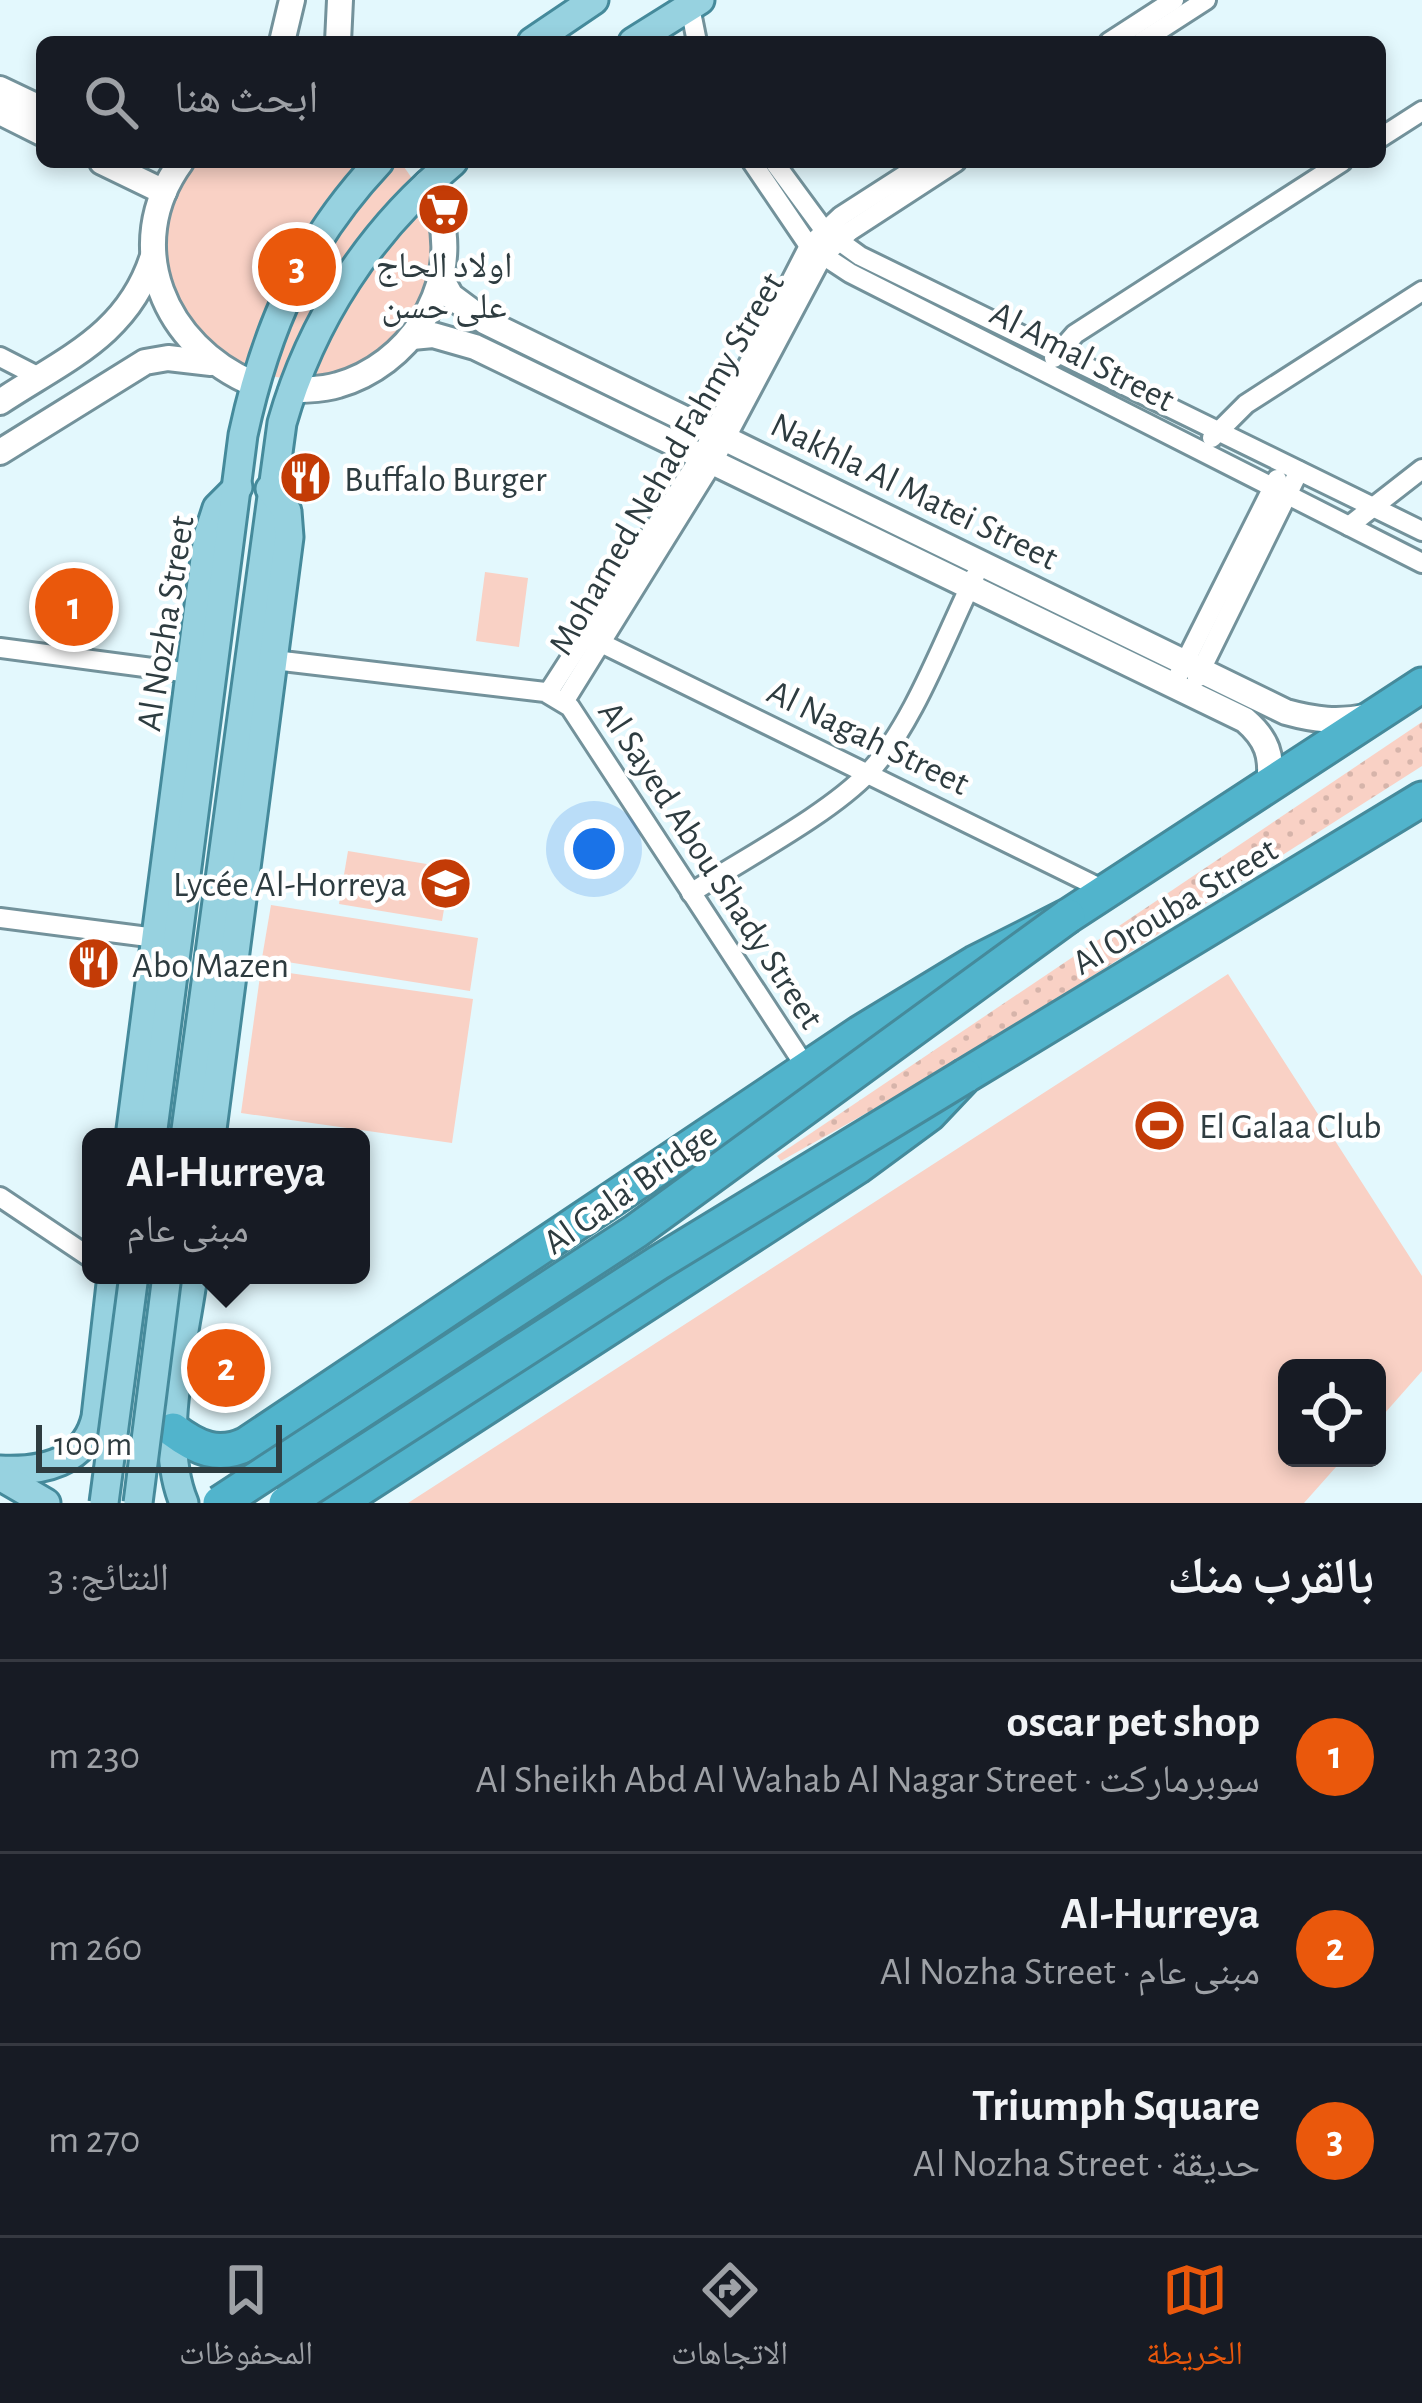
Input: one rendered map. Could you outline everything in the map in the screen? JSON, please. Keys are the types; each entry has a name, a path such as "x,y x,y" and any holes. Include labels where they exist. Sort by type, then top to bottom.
{"highway":[{"name":"Al Orouba Street","path":"1068,916 1422,685"},
{"name":"Al Orouba Street","path":"965,1076 1422,799"},
{"path":"173,1444 230,1450 292,1416 806,1069 975,963 1068,916"},
{"name":"Al Gala' Bridge","path":"220,1503 636,1231 1068,916"},
{"path":"292,1416 291,1449 301,1470 316,1486 343,1500 857,1167 929,1114 965,1076"},
{"name":"Al Gala' Bridge","path":"286,1503 658,1263 965,1076"}],"main road":[{"path":"541,36 594,0"},
{"path":"643,36 695,3"},
{"name":"Al Nozha Street","path":"131,1128 211,521 226,496 238,487 254,384 277,316 312,245 374,168"},
{"path":"186,1128 270,489 291,391 315,332 355,266 446,168"},
{"path":"153,1128 238,487"},
{"path":"212,1128 290,524 270,489"},
{"path":"0,1473 44,1467 78,1452 90,1435 111,1284"},
{"path":"104,1503 133,1284"},
{"path":"137,1503 166,1284"},
{"path":"184,1503 173,1444 192,1284"},
{"path":"78,1452 96,1468 118,1475 141,1474 173,1444"},
{"path":"0,1473 46,1503"}],"street":[{"path":"283,36 292,0"},
{"path":"338,36 340,0"},
{"path":"1118,36 1174,0"},
{"path":"1150,36 1206,0"},
{"path":"695,3 697,36"},
{"path":"0,89 36,106"},
{"path":"1386,134 1422,111"},
{"path":"0,112 36,130"},
{"name":"Al Amal Street","path":"756,168 816,251 1422,563"},
{"name":"Al Amal Street","path":"779,168 830,235 1422,531"},
{"path":"830,235 917,168"},
{"path":"830,235 946,168"},
{"path":"1046,373 1057,352 1075,334 1333,168"},
{"path":"168,172 155,222 153,254 159,286 190,343 215,364 254,384"},
{"path":"291,391 336,386 378,368 425,319 441,278 445,247 441,216 428,183"},
{"name":"Mohamed Nehad Fahmy Street","path":"556,698 602,643 816,251 830,235"},
{"path":"0,402 112,328 131,306 153,254"},
{"name":"Nakhla Al Matei Street","path":"441,278 467,311 981,563 1187,678 1259,732 1272,767 1268,785"},
{"path":"1202,452 1246,404 1422,291"},
{"name":"Nakhla Al Matei Street","path":"412,337 433,335 475,347 970,586 1187,678 1316,720 1347,721 1377,714"},
{"path":"0,357 45,373 67,371 111,351 123,358 124,373"},
{"path":"0,452 124,373 168,358 215,364"},
{"name":"Mohamed Nehad Fahmy Street","path":"556,698 706,459"},
{"path":"1187,678 1292,467"},
{"path":"1348,526 1422,469"},
{"path":"692,893 837,799 870,772 899,731 981,563"},
{"name":"Al Nagah Street","path":"602,643 1106,891"},
{"path":"0,647 190,673"},
{"name":"Al Sayed Abou Shady Street","path":"274,660 556,698 692,893 806,1069"},
{"path":"0,918 156,938"},
{"path":"0,1197 82,1252"}],"shaded area":[{"path":"190,168 403,168 425,207 431,253 420,296 396,334 361,362 318,377 272,376 213,347 182,310 166,260 168,215"},
{"path":"485,572 528,578 519,647 476,641"},
{"path":"1422,722 1422,766 956,1063 781,1161 777,1156"},
{"path":"348,851 451,868 442,921 339,904"},
{"path":"271,905 478,938 470,991 262,958"},
{"path":"261,969 473,999 452,1143 241,1113"},
{"name":"El Galaa Club","path":"1228,974 1422,1276 1422,1371 1386,1412 1386,1359 1278,1359 1278,1467 1336,1467 1304,1503 408,1503"}],"place":[{"name":"اولاد الحاج على حسن","path":"444,209"},
{"name":"Triumph Square","path":"297,267"},
{"name":"Buffalo Burger","path":"305,478"},
{"name":"oscar pet shop","path":"74,607"},
{"name":"Lycée Al-Horreya","path":"446,883"},
{"name":"Abo Mazen","path":"93,964"},
{"name":"El Galaa Club","path":"1160,1125"},
{"name":"Al-Hurreya","path":"226,1368"}]}
